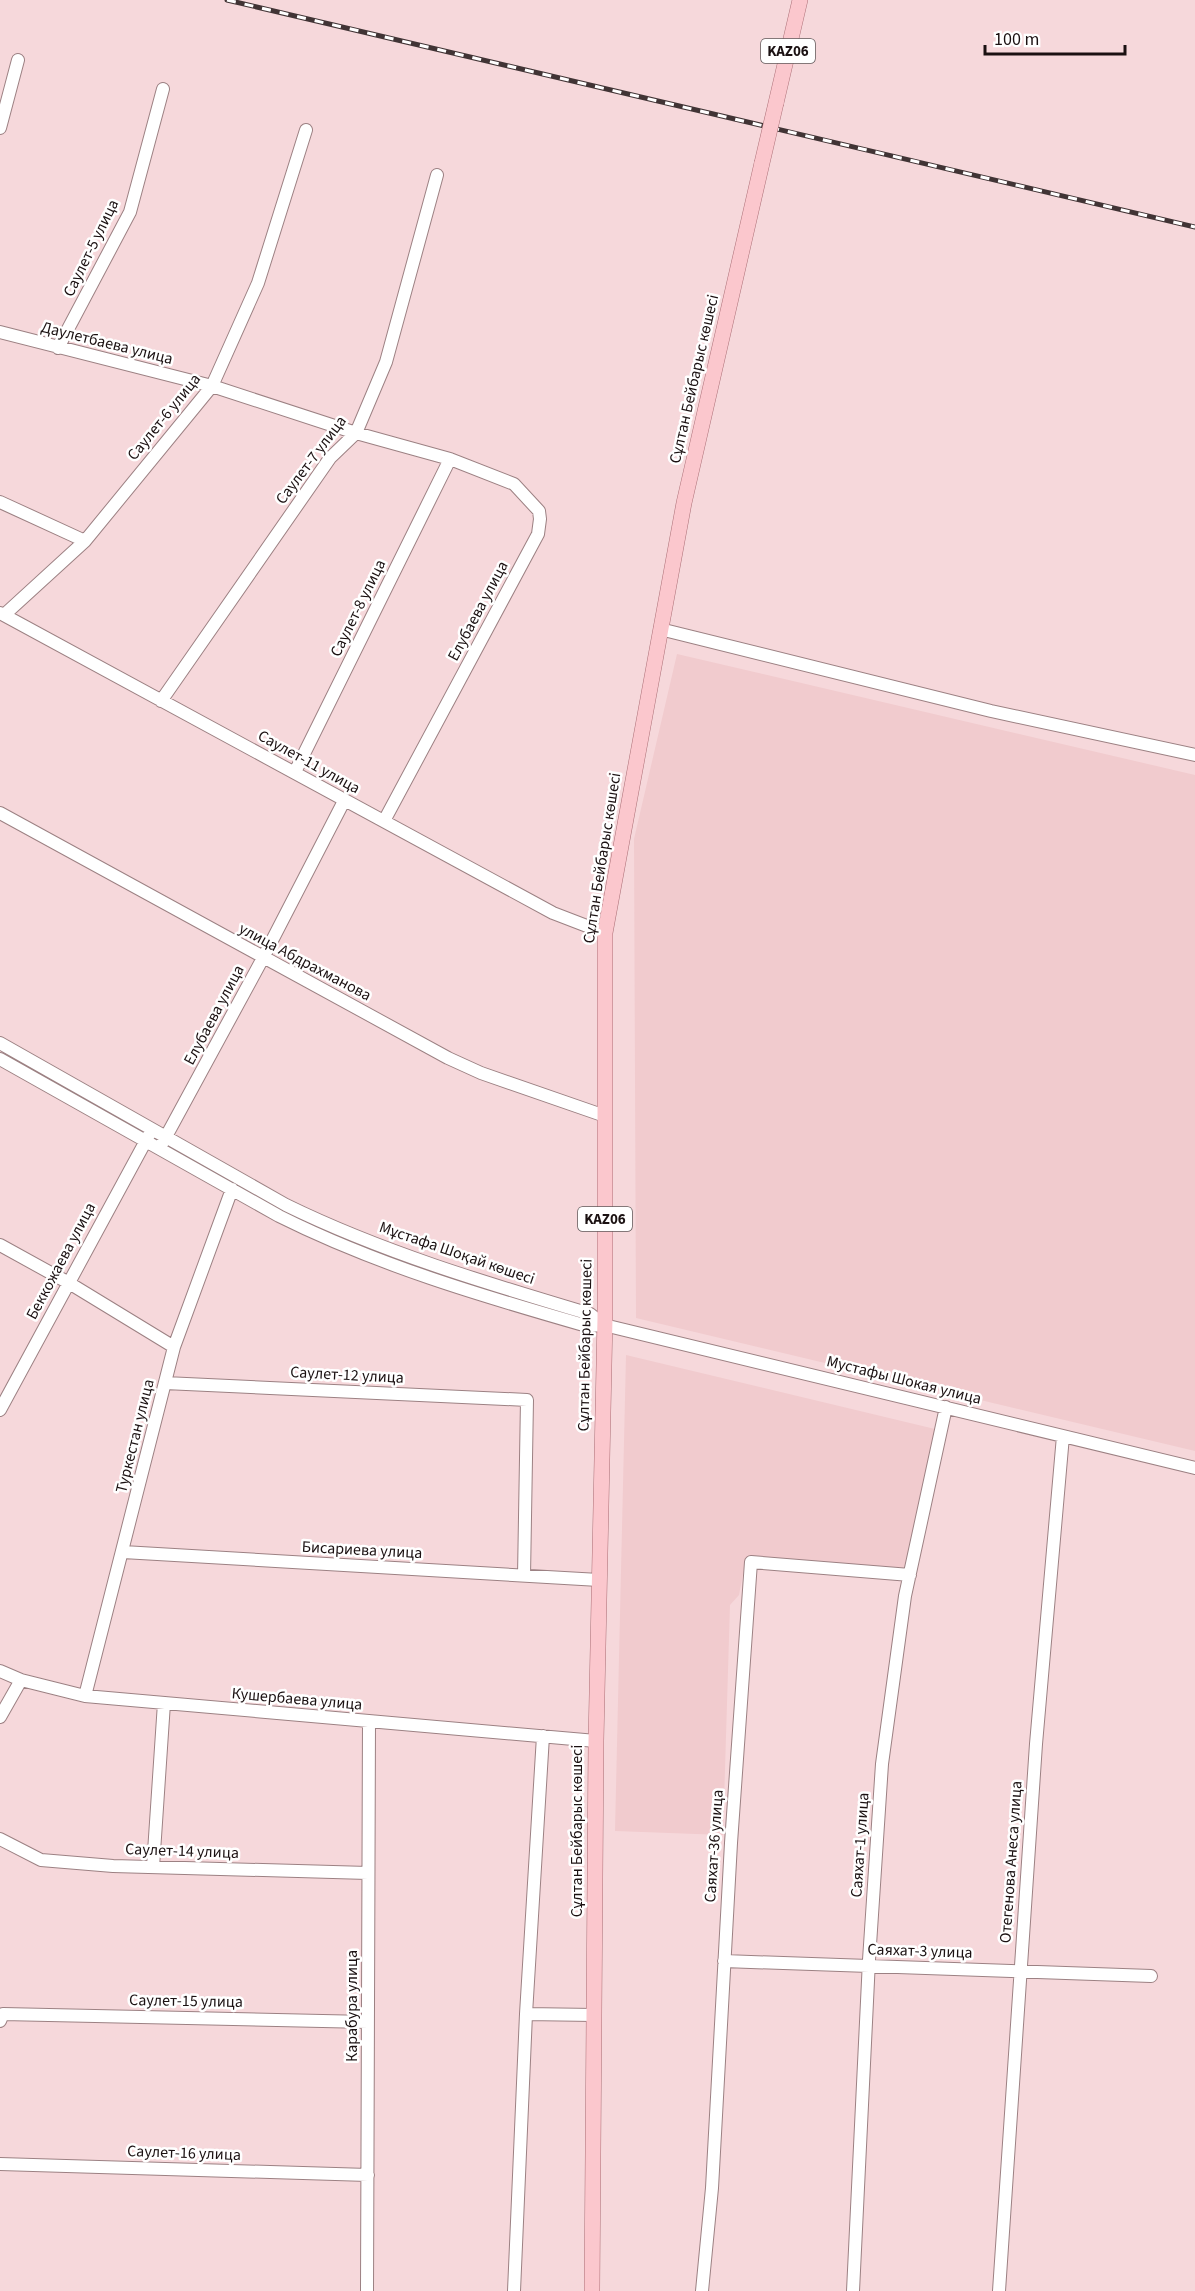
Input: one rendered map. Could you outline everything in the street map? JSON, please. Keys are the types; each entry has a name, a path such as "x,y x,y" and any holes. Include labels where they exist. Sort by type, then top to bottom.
{"main road":[{"name":"Сұлтан Бейбарыс көшесі","path":"592,2291 596,1741 604,1325 605,933 684,503 800,0"}],"street":[{"path":"0,128 18,60"},
{"name":"Саулет-5 улица","path":"58,348 130,212 163,89"},
{"name":"Саулет-6 улица","path":"2,614 85,541 212,386 258,283 306,130"},
{"name":"Саулет-7 улица","path":"161,701 330,458 356,433 386,362 437,175"},
{"name":"Даулетбаева улица","path":"0,333 212,386 356,433 450,459 514,484"},
{"name":"Саулет-8 улица","path":"295,772 450,459"},
{"name":"Елубаева улица","path":"384,821 538,534 539,511 514,484"},
{"path":"0,502 85,541"},
{"name":"Саулет-11 улица","path":"2,614 554,913 605,933"},
{"path":"660,629 991,711 1195,755"},
{"name":"Елубаева улица","path":"160,1149 344,801"},
{"name":"улица Абдрахманова","path":"0,813 263,958 481,1074 605,1116"},
{"name":"Мұстафа Шоқай көшесі","path":"0,1043 286,1205 317,1220 465,1277 590,1314 604,1325"},
{"name":"Мұстафа Шоқай көшесі","path":"0,1059 311,1232 461,1290 587,1326 604,1325"},
{"name":"Беккожаева улица","path":"0,1410 152,1129"},
{"name":"Туркестан улица","path":"85,1696 174,1347 232,1189"},
{"path":"0,1245 69,1282 174,1347"},
{"name":"Мустафы Шокая улица","path":"604,1325 1195,1468"},
{"name":"Саулет-12 улица","path":"165,1383 527,1400 524,1576"},
{"name":"Саяхат-1 улица","path":"853,2291 869,1966 882,1764 910,1575 946,1407"},
{"name":"Отегенова Анеса улица","path":"999,2291 1036,1744 1063,1436"},
{"name":"Бисариева улица","path":"123,1552 599,1580"},
{"name":"Саяхат-36 улица","path":"702,2291 712,2188 724,1961 751,1562 910,1575"},
{"name":"Кушербаева улица","path":"0,1671 21,1680 85,1696 596,1741"},
{"path":"0,1717 21,1680"},
{"path":"153,1867 164,1703"},
{"name":"Карабура улица","path":"367,2291 369,1721"},
{"path":"514,2291 526,2014 543,1736"},
{"name":"Саулет-14 улица","path":"0,1839 41,1860 153,1867 368,1873"},
{"name":"Саяхат-3 улица","path":"724,1961 1151,1976"},
{"path":"526,2014 594,2015"},
{"name":"Саулет-15 улица","path":"1,2017 368,2022"},
{"name":"Саулет-16 улица","path":"0,2164 368,2175"}],"shaded area":[{"path":"677,654 1195,775 1195,1451 636,1318 634,839"},
{"path":"626,1355 935,1429 904,1571 746,1558 739,1595 730,1605 723,1835 615,1831"}],"railway":[{"path":"227,0 1195,227"}]}
